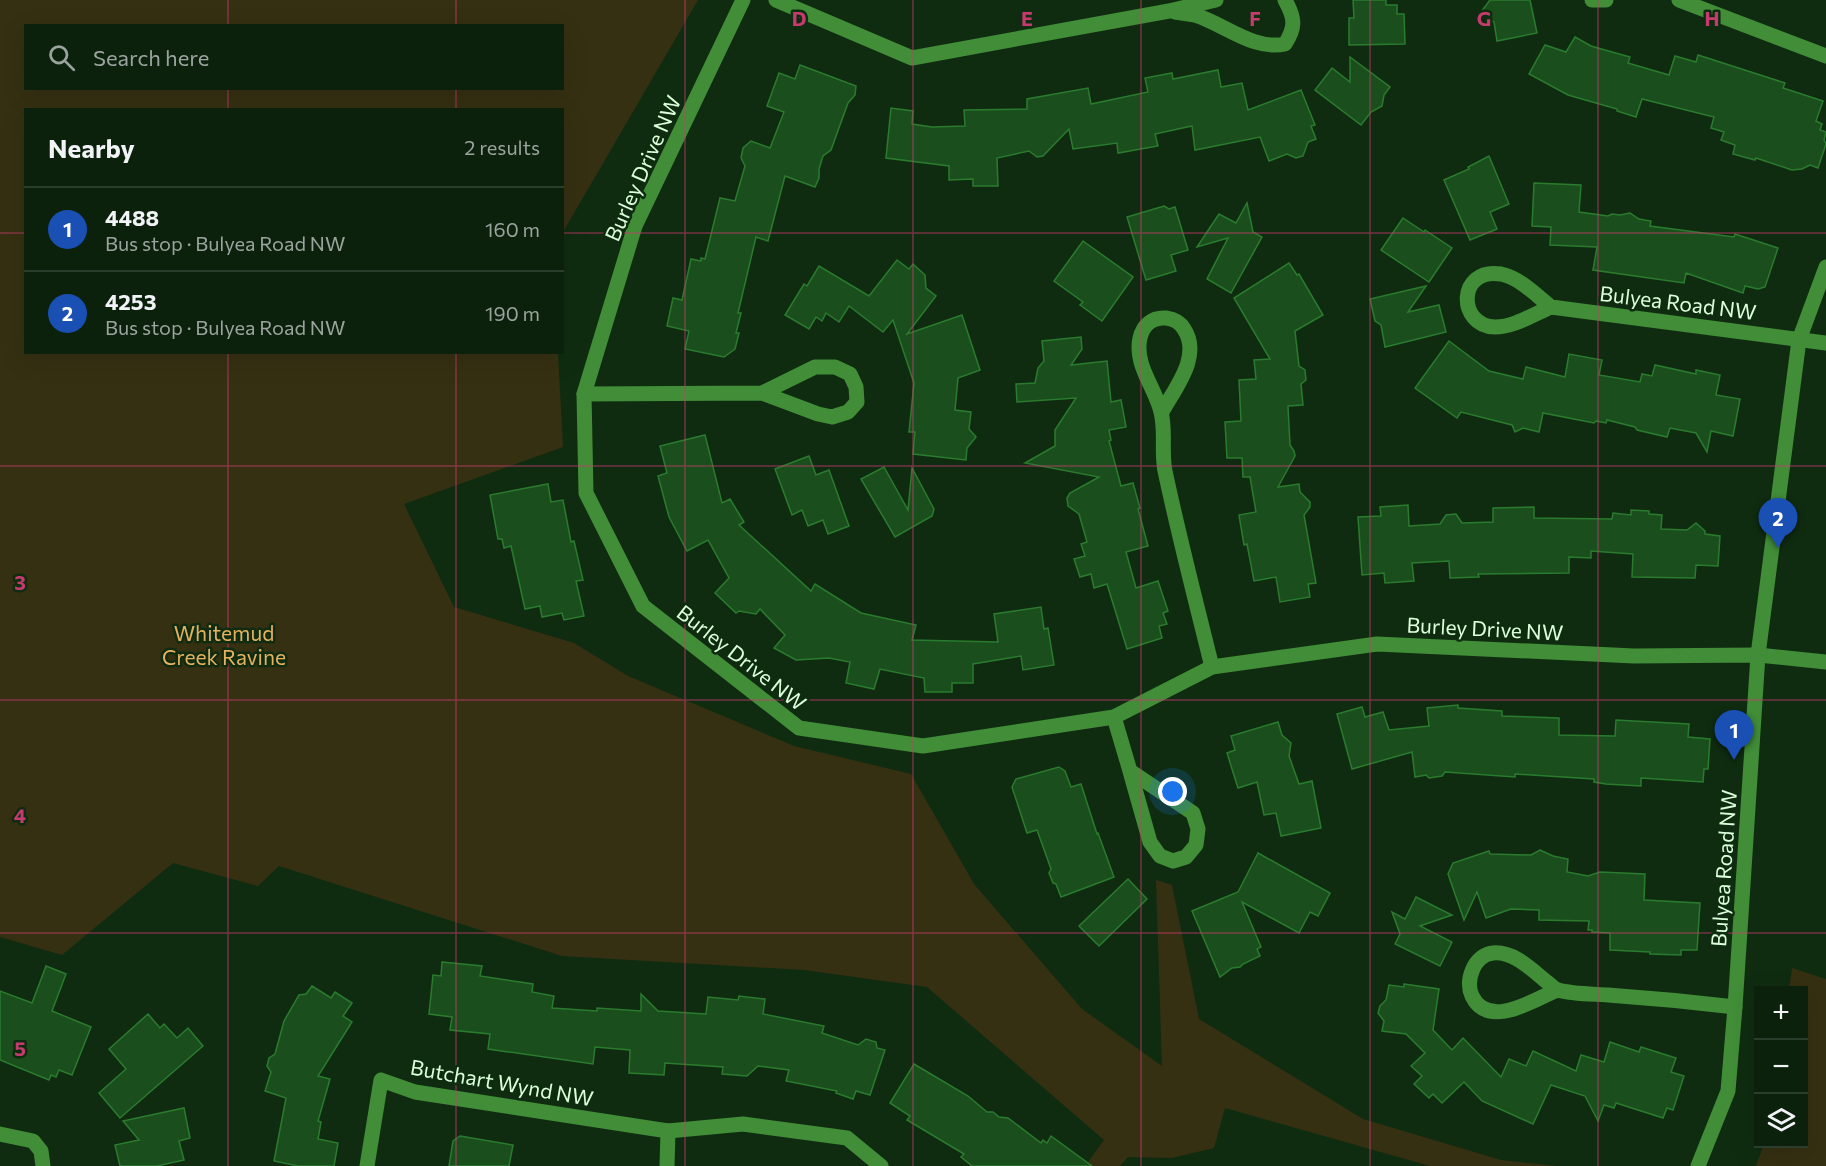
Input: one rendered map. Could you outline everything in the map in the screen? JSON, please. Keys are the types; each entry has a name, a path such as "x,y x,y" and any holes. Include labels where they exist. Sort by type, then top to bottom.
{"street":[{"name":"Burley Drive NW","path":"743,0 635,226 584,394 586,493 643,606 799,728 923,746 1114,717 1212,667 1377,644 1634,656 1758,655 1826,662"},
{"path":"776,0 912,58 1169,11 1215,0"},
{"path":"1169,11 1194,15 1258,44 1274,47 1285,44 1292,32 1293,20 1285,0"},
{"path":"1592,0 1606,0"},
{"path":"1679,0 1826,56"},
{"name":"Bulyea Road NW","path":"1698,1166 1728,1091 1758,655 1798,340 1826,267"},
{"name":"Bulyea Road NW","path":"1551,307 1520,282 1502,274 1485,274 1474,279 1468,289 1467,303 1470,313 1487,326 1507,325 1551,307 1826,343"},
{"path":"1162,412 1190,360 1191,349 1190,339 1183,326 1176,320 1154,318 1144,326 1140,339 1140,353 1143,370 1162,412 1164,468 1212,667"},
{"path":"584,394 762,393 832,417 848,412 857,402 856,387 850,374 835,367 814,367 762,393"},
{"path":"1114,717 1150,842 1160,856 1173,861 1186,857 1196,845 1198,829 1193,813 1130,771"},
{"path":"1557,990 1524,963 1504,953 1490,953 1478,960 1471,976 1469,989 1474,1000 1485,1010 1498,1013 1513,1010 1557,990 1735,1007"},
{"name":"Butchart Wynd NW","path":"367,1166 381,1080 415,1092 668,1131 743,1124 847,1138 881,1166"},
{"path":"667,1166 668,1131"},
{"path":"0,1134 33,1141 41,1151 42,1166"}],"green space":[{"name":"Whitemud Creek Ravine","path":"0,0 698,0 564,230 564,108 24,108 24,354 558,354 563,447 404,504 454,607 574,643 628,676 794,746 911,774 974,884 1082,1009 1162,1066 1156,880 1172,885 1199,1019 1363,1119 1501,1160 1557,1166 1430,1166 1225,1108 1214,1148 1172,1158 1128,1157 1120,1166 1085,1166 1104,1140 927,987 804,970 562,956 279,866 258,886 173,863 62,955 0,937"},
{"path":"1792,968 1826,979 1826,1166 1756,1166 1763,1148 1808,1148 1808,986 1790,986"}],"building":[{"path":"1353,0 1386,0 1386,5 1397,5 1397,14 1404,14 1405,44 1349,45 1349,18 1354,18"},
{"path":"1490,0 1530,0 1537,33 1497,41 1494,22 1481,12"},
{"path":"1575,37 1591,46 1630,57 1628,63 1669,75 1675,56 1696,62 1698,55 1785,83 1783,88 1823,101 1816,121 1822,124 1820,130 1826,132 1824,140 1826,144 1818,168 1810,165 1792,170 1756,158 1755,160 1733,154 1735,145 1721,140 1724,132 1711,128 1714,117 1642,99 1636,117 1568,95 1529,74 1545,45 1566,52"},
{"path":"1350,57 1390,87 1384,95 1382,106 1371,112 1361,125 1315,90 1332,68 1350,82"},
{"path":"800,65 856,86 855,95 848,103 831,150 823,156 815,187 785,176 768,241 756,237 738,313 741,313 735,349 724,357 685,349 689,331 667,326 673,298 682,300 691,259 701,261 701,258 705,259 720,198 735,201 745,166 741,158 743,148 751,141 770,148 784,112 767,106 779,73 795,79"},
{"path":"1218,70 1221,87 1242,83 1248,110 1301,90 1315,125 1311,126 1316,139 1308,142 1303,156 1296,158 1287,154 1269,161 1260,137 1195,150 1192,126 1155,134 1158,146 1118,153 1117,143 1073,149 1069,129 1043,156 1037,157 1029,151 997,158 998,186 973,186 973,179 949,180 949,166 886,158 891,108 913,111 912,124 932,127 965,126 964,110 1027,109 1027,99 1088,88 1091,104 1148,92 1145,78 1172,73 1173,79"},
{"path":"1489,156 1509,204 1490,212 1497,229 1470,240 1444,180 1469,169 1468,167"},
{"path":"1534,183 1581,185 1579,212 1608,216 1630,213 1639,219 1651,221 1650,226 1734,237 1735,234 1778,248 1765,287 1758,289 1745,286 1743,293 1686,273 1684,283 1593,270 1597,247 1550,245 1551,227 1532,226"},
{"path":"1247,203 1253,232 1262,237 1231,293 1207,279 1228,238 1197,247 1219,214 1236,223"},
{"path":"1164,206 1169,209 1175,207 1188,250 1171,255 1176,271 1146,280 1127,217"},
{"path":"1403,218 1452,248 1429,282 1381,250"},
{"path":"1083,241 1133,277 1102,321 1080,305 1083,302 1054,281"},
{"path":"897,260 909,269 913,264 925,275 926,288 936,296 907,334 962,315 980,370 958,378 955,410 971,412 969,429 976,437 967,448 966,460 913,454 915,432 909,432 914,383 893,320 883,332 849,306 839,322 826,313 822,321 816,317 809,329 785,315 804,284 807,286 819,266 869,296"},
{"path":"1289,263 1297,275 1299,274 1323,315 1295,331 1299,366 1305,370 1306,380 1301,384 1303,405 1288,406 1290,445 1295,456 1278,487 1299,484 1300,492 1310,502 1310,507 1304,515 1316,583 1308,584 1310,597 1280,602 1276,577 1254,581 1239,515 1256,512 1250,477 1243,477 1242,458 1227,458 1225,422 1241,421 1239,380 1256,379 1254,360 1270,359 1234,298"},
{"path":"1426,286 1408,312 1439,305 1446,332 1385,347 1381,325 1375,321 1370,299"},
{"path":"1081,337 1082,349 1071,365 1107,361 1111,402 1121,400 1126,427 1109,430 1111,440 1109,441 1121,486 1133,483 1148,546 1126,552 1136,588 1158,581 1168,611 1163,613 1167,624 1159,626 1162,638 1127,649 1107,584 1094,588 1091,574 1080,577 1074,559 1085,556 1081,544 1087,542 1079,514 1068,506 1067,498 1070,493 1099,477 1025,463 1055,446 1055,430 1076,398 1017,402 1016,384 1035,383 1038,368 1044,361 1042,341"},
{"path":"1449,341 1489,371 1523,379 1526,367 1565,377 1569,354 1602,360 1599,375 1640,382 1642,374 1652,376 1655,365 1696,374 1696,370 1720,375 1716,395 1740,399 1733,436 1711,431 1707,452 1696,433 1670,428 1667,437 1607,420 1606,423 1596,421 1594,423 1543,413 1539,432 1523,428 1515,432 1512,425 1461,412 1457,418 1415,388"},
{"path":"705,435 722,503 730,499 744,522 739,525 811,591 815,584 861,613 916,625 912,640 998,642 994,614 1041,607 1044,629 1048,628 1054,665 1023,670 1021,656 973,664 973,683 952,683 952,692 925,692 924,678 880,669 874,689 846,683 850,662 829,658 796,660 774,648 785,635 760,609 756,614 739,611 736,613 715,593 729,578 708,540 687,551 669,517 658,476 667,473 660,446"},
{"path":"809,456 816,475 829,470 849,526 828,534 823,520 808,526 802,510 792,515 775,469"},
{"path":"884,467 908,510 912,468 934,509 932,516 895,537 861,479"},
{"path":"548,484 551,502 563,500 571,542 574,541 583,580 576,581 584,616 564,620 562,613 542,617 540,606 525,609 511,546 504,548 502,539 498,539 490,495"},
{"path":"1408,505 1409,526 1440,524 1446,515 1456,514 1462,523 1493,522 1493,508 1534,507 1534,518 1612,519 1613,513 1631,515 1631,510 1649,511 1649,514 1662,515 1661,529 1687,530 1696,523 1705,531 1705,534 1720,536 1718,566 1696,565 1695,578 1632,577 1633,554 1591,551 1591,558 1569,557 1569,573 1478,574 1479,577 1450,578 1449,561 1412,563 1414,581 1385,583 1384,573 1362,575 1358,517 1381,516 1380,507"},
{"path":"1458,705 1458,708 1502,711 1502,716 1559,718 1559,735 1615,736 1616,720 1689,724 1688,737 1710,739 1708,769 1704,769 1703,782 1641,778 1641,786 1606,784 1594,782 1594,779 1515,774 1515,777 1445,772 1442,776 1429,778 1426,775 1415,777 1412,752 1352,769 1337,714 1362,707 1365,717 1383,712 1389,730 1429,726 1427,708"},
{"path":"1278,722 1282,735 1291,743 1289,756 1299,784 1312,781 1321,828 1281,836 1276,813 1264,815 1257,782 1238,788 1227,753 1235,750 1231,736"},
{"path":"1059,767 1065,771 1071,787 1081,784 1114,877 1061,897 1049,873 1051,869 1037,830 1027,833 1012,787 1016,779"},
{"path":"1540,850 1568,859 1567,872 1588,876 1600,872 1645,874 1644,900 1700,903 1697,950 1681,950 1681,955 1610,950 1610,933 1588,930 1589,921 1539,920 1539,910 1511,909 1486,918 1477,892 1464,920 1448,874 1453,863 1489,851 1490,854 1531,855"},
{"path":"1258,853 1330,893 1318,916 1310,912 1299,933 1242,902 1261,947 1257,949 1260,956 1240,967 1232,968 1220,977 1192,911 1238,892"},
{"path":"1128,879 1147,899 1099,946 1079,926"},
{"path":"1416,897 1452,915 1420,926 1452,942 1440,966 1395,944 1400,934 1392,912 1405,919"},
{"path":"442,962 482,966 480,976 533,984 532,992 554,996 552,1008 641,1011 641,994 658,1011 706,1014 708,997 738,1000 739,996 765,999 763,1014 824,1026 822,1033 858,1045 866,1039 876,1042 877,1048 885,1050 870,1095 856,1091 853,1099 836,1093 837,1091 786,1081 789,1070 758,1066 747,1076 722,1074 723,1067 665,1063 664,1075 629,1073 630,1050 595,1047 593,1064 488,1049 490,1034 450,1030 452,1017 429,1014 433,975 441,976"},
{"path":"46,966 66,974 52,1011 91,1027 72,1075 59,1070 56,1077 51,1075 49,1080 0,1060 0,991 32,1003"},
{"path":"1404,984 1439,989 1433,1030 1452,1050 1463,1038 1501,1077 1509,1059 1526,1066 1533,1051 1576,1071 1581,1055 1604,1062 1610,1042 1639,1052 1641,1047 1676,1058 1671,1072 1684,1076 1673,1110 1667,1108 1663,1118 1616,1103 1614,1108 1604,1105 1598,1121 1585,1096 1551,1085 1533,1124 1482,1101 1464,1082 1442,1103 1433,1094 1429,1098 1414,1084 1422,1076 1411,1066 1425,1053 1406,1034 1382,1031 1384,1021 1378,1013 1380,1006 1386,1000 1389,985 1404,987"},
{"path":"312,986 331,998 335,992 352,1003 343,1016 352,1022 318,1076 330,1079 318,1121 321,1122 318,1139 338,1143 334,1166 298,1166 274,1161 286,1098 265,1091 271,1072 267,1066 269,1058 275,1054 284,1021 299,995 306,994"},
{"path":"148,1014 160,1028 164,1024 177,1038 188,1028 203,1046 120,1118 99,1093 126,1069 109,1049"},
{"path":"914,1064 968,1096 987,1112 1008,1118 1041,1143 1043,1140 1047,1143 1051,1136 1092,1166 972,1166 961,1157 964,1154 907,1120 910,1116 890,1103"},
{"path":"184,1108 190,1138 179,1141 184,1160 157,1166 120,1166 115,1145 139,1140 123,1121"},
{"path":"460,1136 513,1145 509,1166 449,1166 453,1141"}],"place":[{"name":"4253","path":"1778,548"},
{"name":"4488","path":"1734,760"}]}
